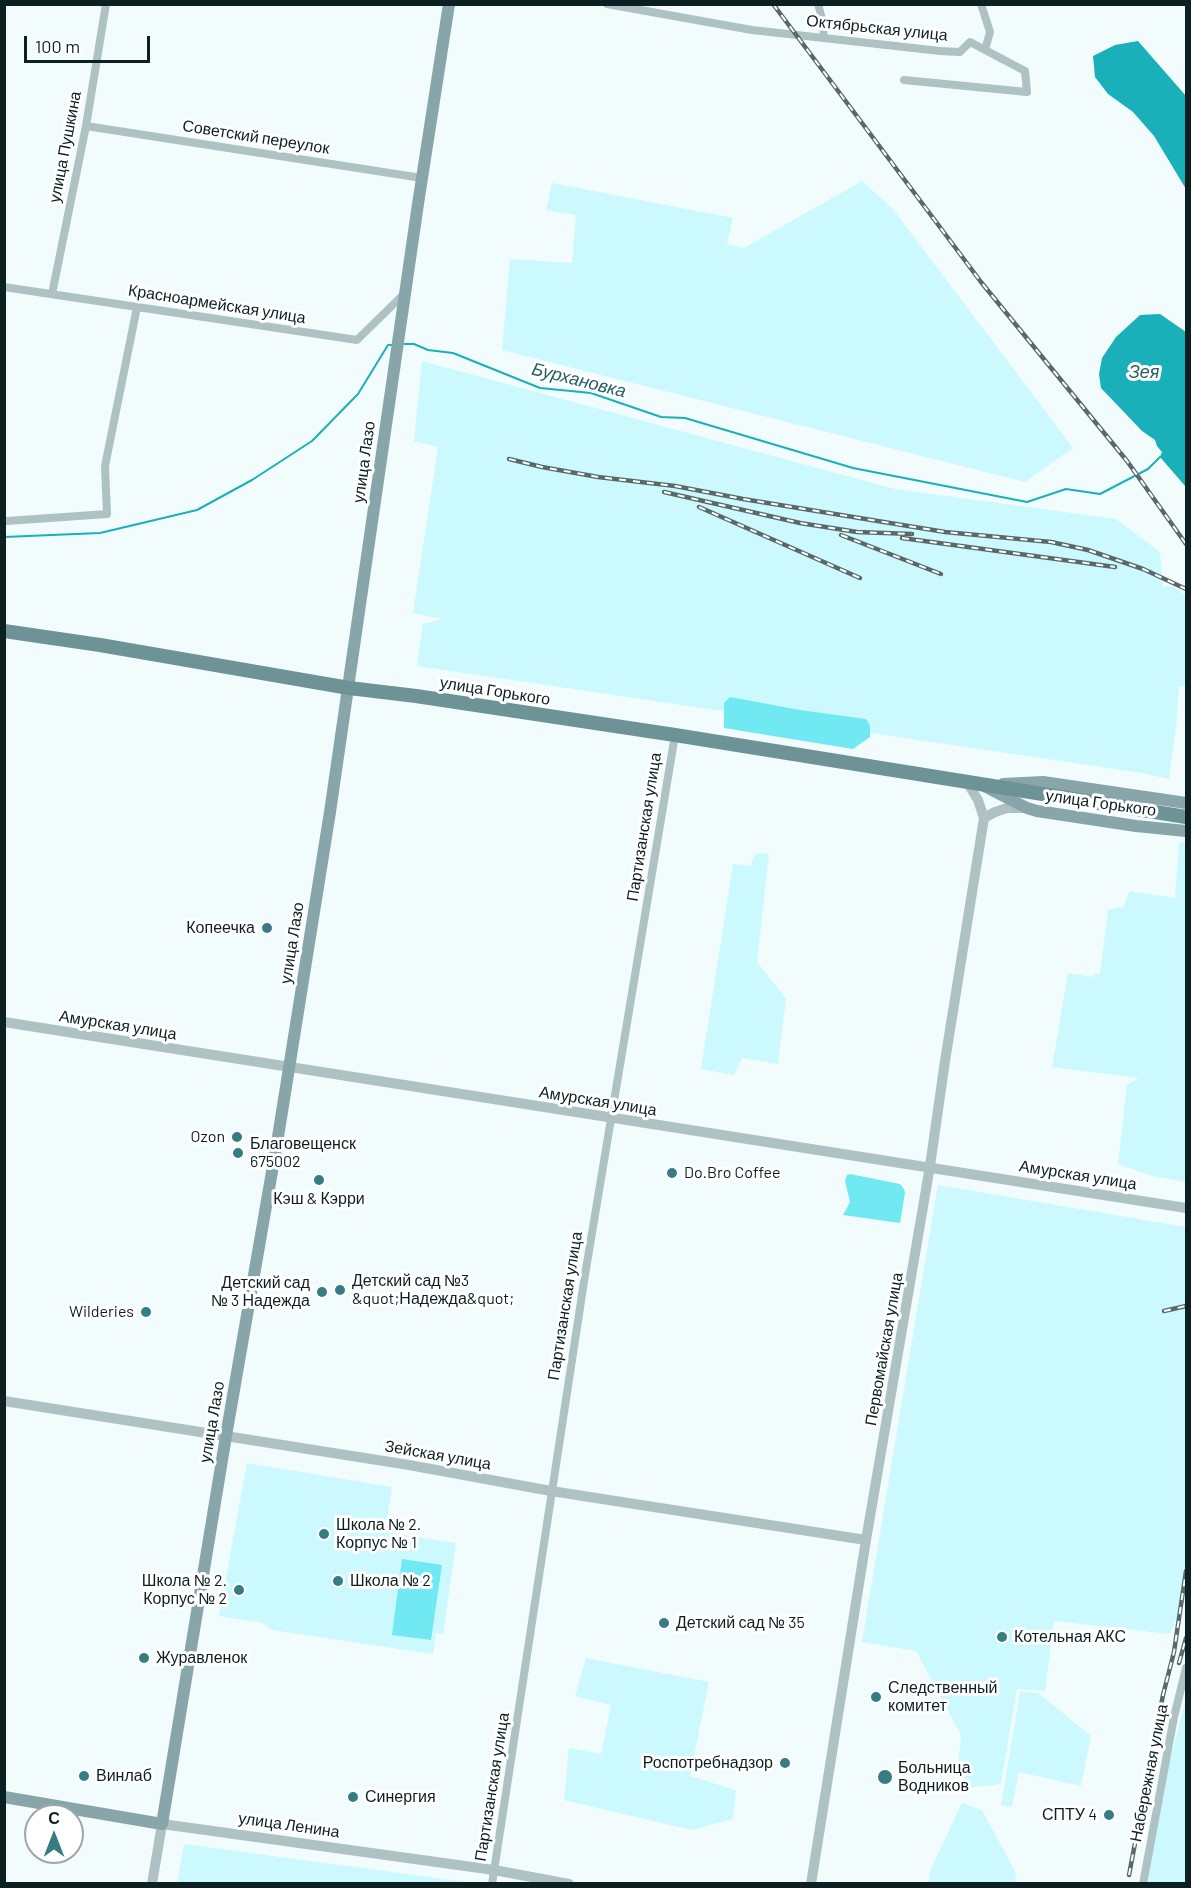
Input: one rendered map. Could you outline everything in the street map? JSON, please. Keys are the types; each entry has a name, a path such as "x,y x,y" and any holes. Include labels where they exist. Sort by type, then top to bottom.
{"main road":[{"name":"улица Лазо","path":"162,1824 289,1068 348,688 449,4"},
{"name":"улица Горького","path":"4,630 348,688 675,735 974,784 1043,782 1186,803"},
{"name":"улица Горького","path":"974,784 1027,808 1137,826 1186,831"},
{"path":"974,784 1186,817"},
{"name":"улица Ленина","path":"4,1797 162,1824"}],"street":[{"name":"улица Пушкина","path":"52,294 86,126 106,4"},
{"name":"Октябрьская улица","path":"607,4 752,30 960,52 970,42 985,50"},
{"path":"818,4 824,26 823,38"},
{"path":"904,80 1027,92 1025,71 985,50 990,32 981,4"},
{"name":"Советский переулок","path":"86,126 422,178"},
{"name":"Красноармейская улица","path":"4,286 357,340 406,292"},
{"path":"7,521 107,514 105,466 137,308"},
{"name":"Партизанская улица","path":"492,1884 551,1491 675,735"},
{"path":"974,784 984,818 1007,808 1027,808"},
{"name":"Первомайская улица","path":"811,1884 866,1540 930,1166 984,818"},
{"name":"Амурская улица","path":"4,1022 1186,1208"},
{"name":"Зейская улица","path":"4,1401 866,1540"},
{"name":"Набережная улица","path":"1143,1884 1174,1717 1186,1668"},
{"name":"улица Ленина","path":"162,1824 494,1870 569,1884"},
{"name":"улица Лазо","path":"152,1884 162,1824"}],"shaded area":[{"path":"862,181 892,208 1073,448 1025,482 502,350 510,259 572,263 576,215 546,210 552,183 733,218 727,244 744,248"},
{"path":"422,361 895,489 1116,519 1160,552 1163,587 1173,586 1186,596 1186,686 1179,686 1169,779 1142,773 417,666 423,624 443,619 413,613 438,447 414,441"},
{"path":"730,697 866,719 870,726 870,737 853,749 724,728 724,703"},
{"path":"1179,842 1186,842 1186,1182 1152,1176 1118,1164 1127,1085 1139,1078 1052,1067 1068,973 1093,977 1095,974 1100,974 1108,910 1123,907 1130,891 1175,898"},
{"path":"756,853 769,854 757,962 786,999 778,1064 742,1058 734,1075 701,1069 733,864 750,866"},
{"path":"847,1175 900,1184 905,1193 900,1223 843,1215 850,1202 845,1181"},
{"path":"938,1185 1186,1227 1186,1597 1170,1634 1054,1621 1045,1691 1017,1689 1001,1784 956,1789 961,1735 916,1651 862,1642"},
{"name":"Школа № 2","path":"247,1463 392,1487 385,1532 456,1543 443,1634 436,1633 433,1654 272,1630 262,1623 219,1616"},
{"path":"402,1559 442,1565 431,1640 392,1635"},
{"path":"586,1658 709,1682 690,1776 736,1790 733,1819 691,1830 564,1800 569,1748 601,1754 611,1705 575,1696"},
{"path":"1020,1691 1038,1693 1091,1736 1081,1786 1019,1772 1012,1807 1001,1805"},
{"path":"1186,1698 1186,1883 1146,1884 1160,1800"},
{"path":"962,1803 982,1810 1016,1873 1015,1883 929,1883 930,1871"},
{"path":"184,1844 474,1883 177,1883"}],"water":[{"path":"1138,41 1186,96 1186,189 1154,136 1133,112 1108,94 1095,77 1093,56 1115,45"},
{"name":"Зея","path":"1160,314 1186,332 1186,487 1160,457 1162,452 1155,440 1142,431 1101,388 1099,374 1102,358 1116,337 1140,315"}],"waterway":[{"name":"Бурхановка","path":"404,344 414,344 428,350 453,353 540,388 591,393 661,417 685,418 853,468 1027,502 1066,489 1100,494 1148,469 1162,457"},
{"name":"Бурхановка","path":"4,537 100,533 197,510 252,480 312,441 358,394 388,345 392,345"}],"railway":[{"path":"773,4 981,282 1127,461 1186,544"},
{"path":"509,459 598,477 675,486 945,532 1051,542 1088,550 1143,569 1186,589"},
{"path":"664,492 800,523 857,532 912,534"},
{"path":"699,507 860,578"},
{"path":"841,535 941,574"},
{"path":"902,538 1115,567"},
{"path":"1164,1311 1186,1306"},
{"path":"1129,1875 1163,1695 1174,1652 1186,1571"},
{"path":"1179,1663 1186,1638"}],"place":[{"name":"Копеечка","path":"267,928"},
{"name":"Ozon","path":"237,1137"},
{"name":"Благовещенск 675002","path":"238,1153"},
{"name":"Do.Bro Coffee","path":"672,1173"},
{"name":"Кэш & Кэрри","path":"319,1180"},
{"name":"Детский сад №3 &quot;Надежда&quot;","path":"340,1290"},
{"name":"Детский сад № 3 Надежда","path":"322,1292"},
{"name":"Wilderies","path":"146,1312"},
{"name":"Школа № 2. Корпус № 1","path":"324,1534"},
{"name":"Школа № 2","path":"338,1581"},
{"name":"Школа № 2. Корпус № 2","path":"239,1590"},
{"name":"Детский сад № 35","path":"664,1623"},
{"name":"Котельная АКС","path":"1002,1637"},
{"name":"Журавленок","path":"144,1658"},
{"name":"Следственный комитет","path":"876,1697"},
{"name":"Роспотребнадзор","path":"785,1763"},
{"name":"Винлаб","path":"84,1776"},
{"name":"Больница Водников","path":"885,1777"},
{"name":"Синергия","path":"353,1797"},
{"name":"СПТУ 4","path":"1109,1815"}]}
